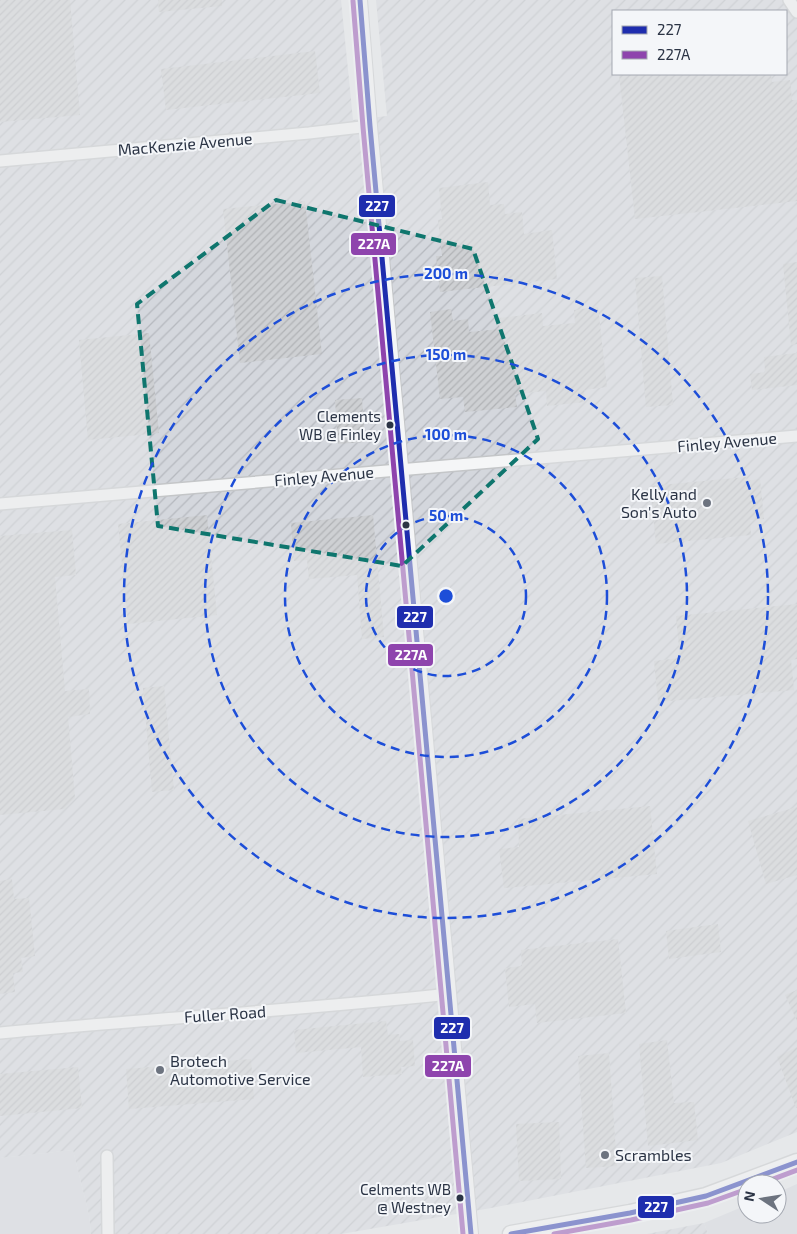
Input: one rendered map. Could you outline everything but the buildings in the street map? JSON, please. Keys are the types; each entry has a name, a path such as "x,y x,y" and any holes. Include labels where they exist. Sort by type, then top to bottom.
{"main road":[{"path":"511,1234 630,1213 706,1196 797,1162"}],"street":[{"path":"360,0 471,1234"},
{"path":"789,0 797,12"},
{"name":"MacKenzie Avenue","path":"0,161 370,126"},
{"name":"Finley Avenue","path":"0,504 797,436"},
{"name":"Fuller Road","path":"0,1032 162,1018 254,1013 449,994"},
{"path":"107,1156 108,1234"}],"highlighted area":[{"path":"276,200 473,249 538,439 402,566 158,526 137,304"}],"shaded area":[{"path":"0,0 341,0 353,120 387,116 376,0 797,0 797,1132 721,1163 491,1208 341,1234 91,1234 89,1215 73,1150 0,1158"},
{"path":"73,1150 89,1215 91,1234 0,1234 0,1158"},
{"path":"797,1184 797,1234 708,1234 704,1223 737,1209 737,1224 787,1224 787,1188"},
{"path":"704,1223 708,1234 647,1234"}],"transit line":[{"name":"227","path":"360,0 471,1234"},
{"name":"227A","path":"353,1 463,1234"},
{"name":"227","path":"511,1234 630,1213 706,1196 797,1162"},
{"name":"227A","path":"786,1174 797,1170"},
{"name":"227A","path":"554,1234 708,1203 737,1193"}],"place":[{"name":"Clements WB @ Finley","path":"390,425"},
{"name":"Kelly and Son's Auto","path":"707,503"},
{"name":"Brotech Automotive Service","path":"160,1070"},
{"name":"Scrambles","path":"605,1155"},
{"name":"Celments WB @ Westney","path":"460,1198"}]}
